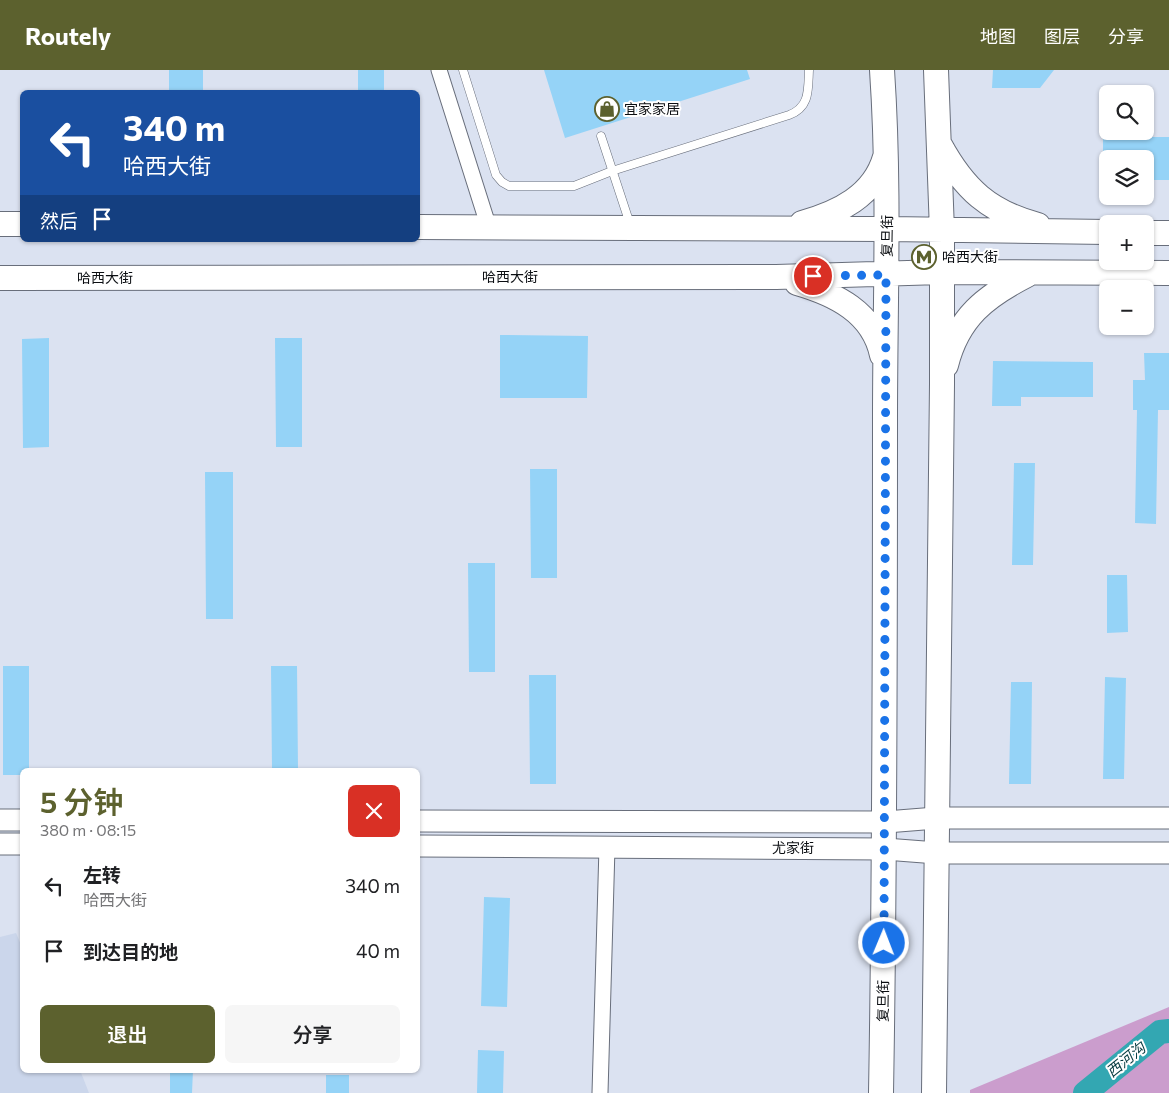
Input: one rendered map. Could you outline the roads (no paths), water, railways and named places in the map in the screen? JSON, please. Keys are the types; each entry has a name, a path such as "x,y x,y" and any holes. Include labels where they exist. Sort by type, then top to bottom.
{"main road":[{"name":"复旦街","path":"881,1093 886,822 885,369 888,229 888,146 882,70"},
{"path":"934,1093 942,384 942,231 936,70"},
{"path":"939,143 965,184 987,204 1005,214 1066,232"},
{"path":"781,230 829,216 867,191 881,172 888,146"},
{"path":"0,224 20,224"},
{"path":"420,227 1099,232"},
{"path":"1154,233 1169,233"},
{"name":"哈西大街","path":"0,278 776,277 941,272 1169,273"},
{"path":"942,384 950,352 961,328 975,309 997,290 1030,273"},
{"path":"776,277 826,292 855,310 875,333 885,369"},
{"name":"尤家街","path":"420,821 886,822 936,818 1169,818"},
{"path":"0,820 20,820"},
{"path":"0,844 20,844"},
{"name":"尤家街","path":"420,846 885,849 936,854 1169,853"}],"street":[{"path":"439,70 489,228"},
{"path":"600,1093 607,847"}],"lane":[{"path":"463,70 496,175 502,182 510,186 574,186 612,171 799,111 807,97 809,70"},
{"path":"601,136 631,229"}],"waterway":[{"name":"西河沟","path":"1085,1093 1160,1032 1169,1031"}],"place":[{"name":"宜家家居","path":"607,109"},
{"name":"哈西大街","path":"924,257"}]}
